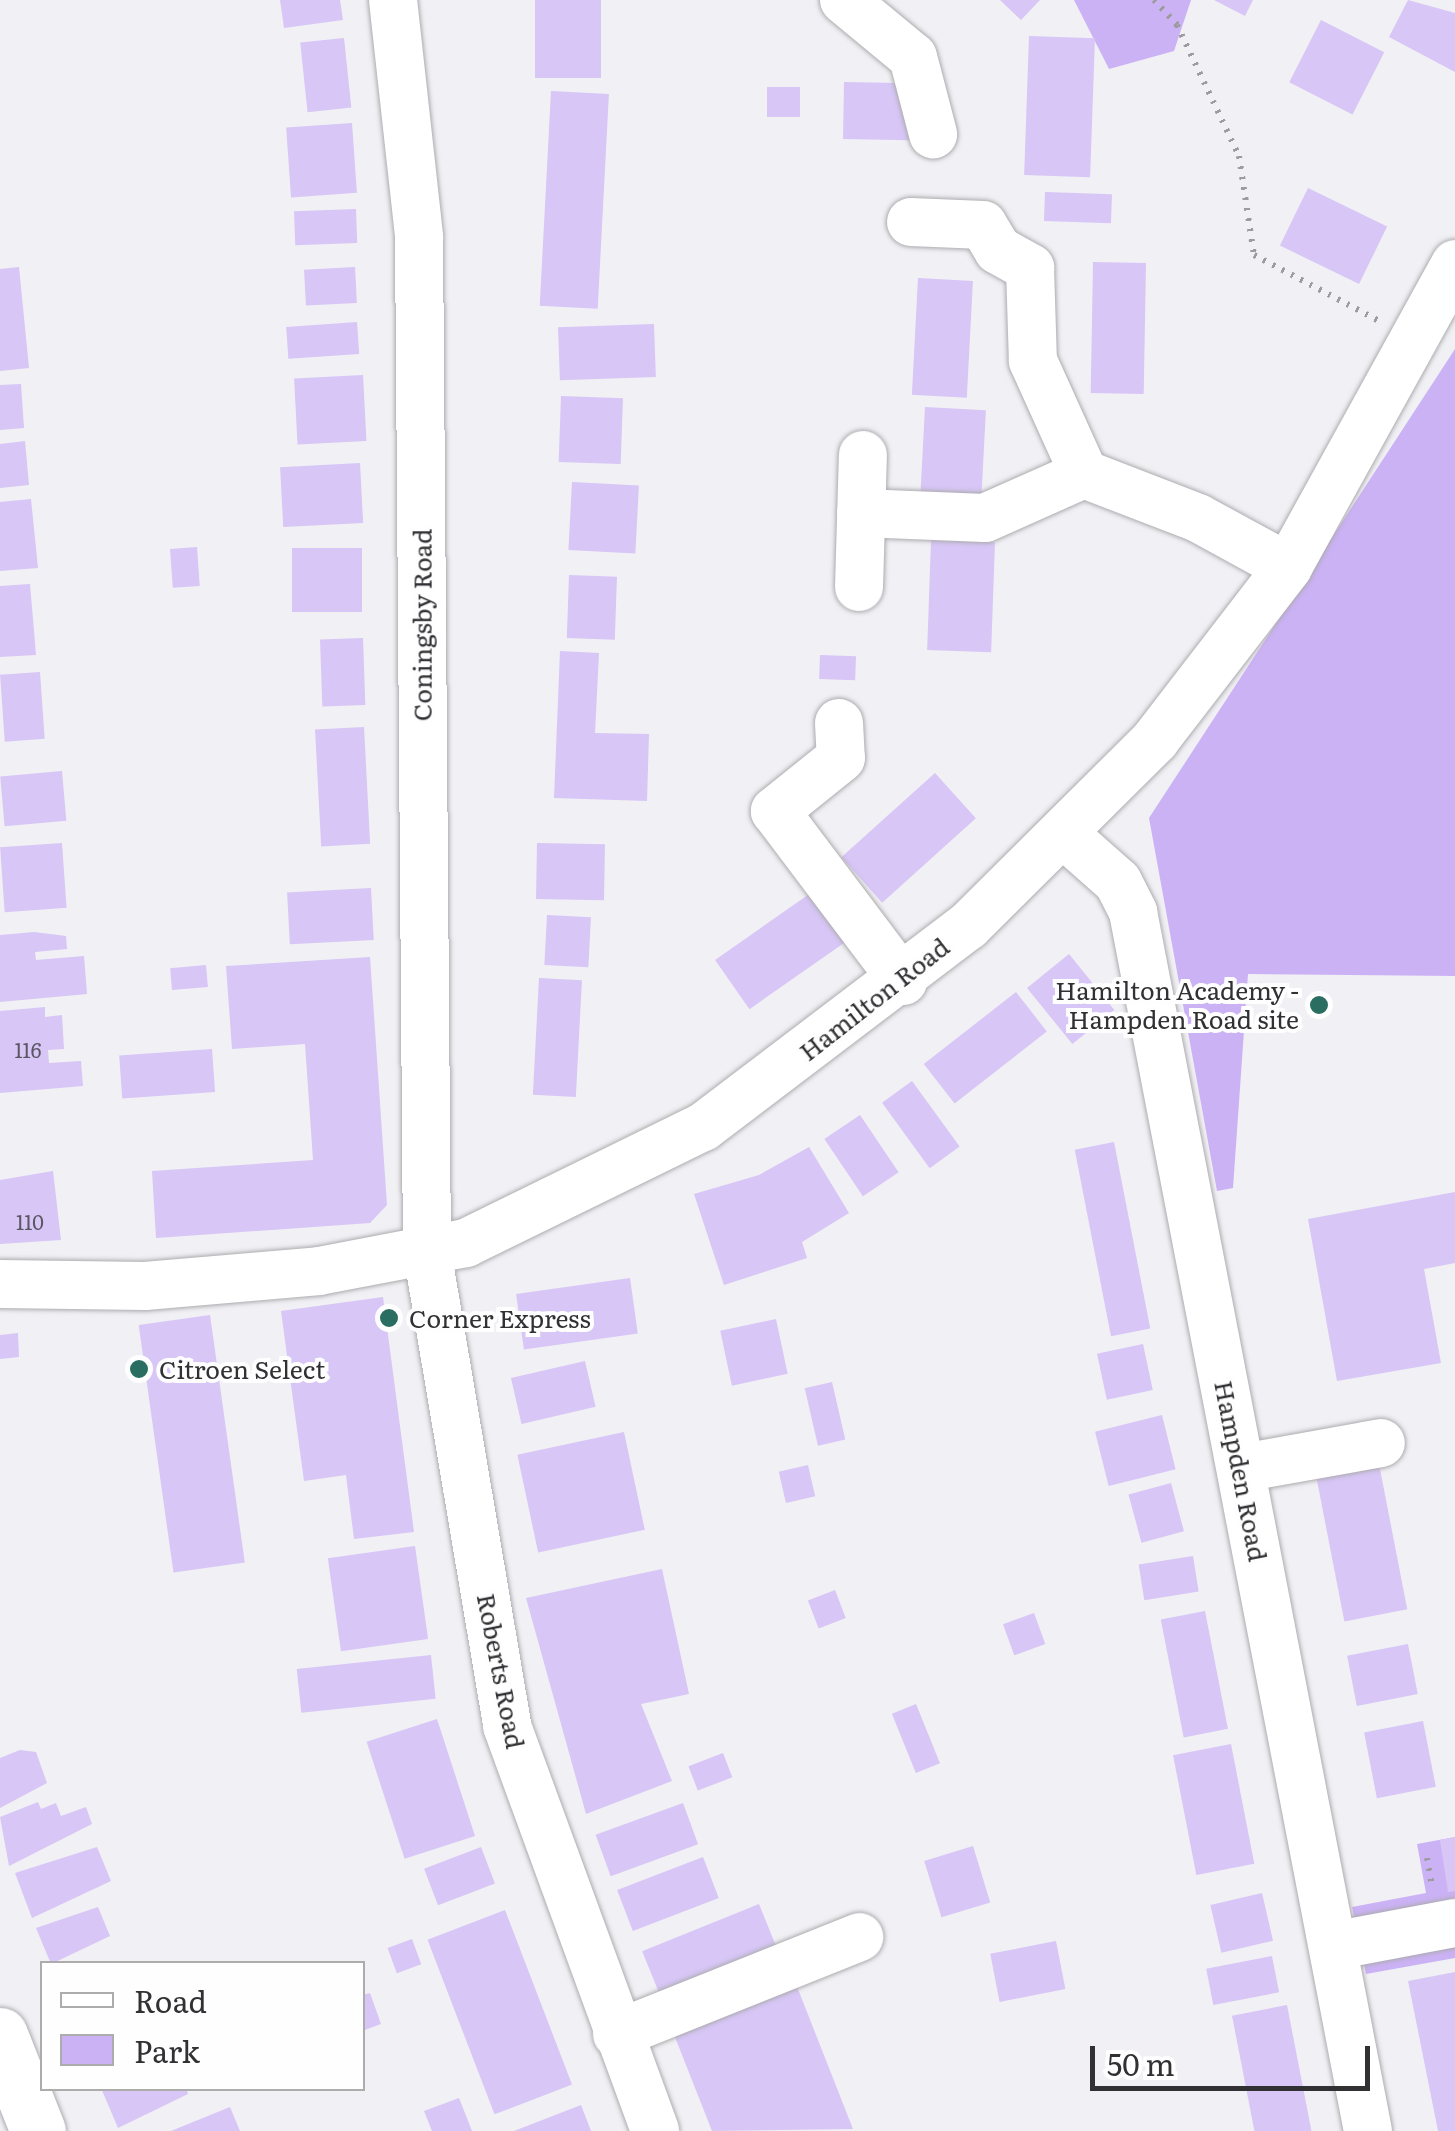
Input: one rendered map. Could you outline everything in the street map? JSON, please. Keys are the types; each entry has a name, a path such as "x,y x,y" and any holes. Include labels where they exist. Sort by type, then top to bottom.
{"main road":[{"path":"0,2035 38,2131"}],"street":[{"name":"Coningsby Road","path":"393,0 419,237 428,1251"},
{"path":"844,0 913,57 933,134"},
{"path":"911,222 983,225 998,250 1030,268 1033,361 1084,474 1198,518 1288,566"},
{"name":"Hamilton Road","path":"0,1284 145,1286 428,1251 556,1202 702,1127 903,981 1066,836 1155,740 1288,566 1455,264"},
{"path":"859,588 863,455"},
{"path":"861,513 986,518 1084,474"},
{"path":"838,723 841,758 775,811 903,981"},
{"name":"Hampden Road","path":"1066,836 1118,882 1134,912 1368,2131"},
{"name":"Roberts Road","path":"428,1251 506,1726 654,2131"},
{"path":"1242,1468 1381,1444"},
{"path":"1333,1946 1455,1924"},
{"path":"617,2034 860,1938"}],"path":[{"path":"1154,0 1178,25 1239,156 1254,255 1415,340"}],"green space":[{"path":"1074,0 1191,0 1174,51 1109,69"},
{"path":"1455,349 1455,976 1248,974 1233,1188 1217,1191 1149,818"},
{"path":"1455,1837 1455,1958 1366,1974 1352,1907 1426,1893 1417,1844"}],"building":[{"path":"280,0 340,0 343,20 284,28"},
{"path":"535,0 601,0 601,78 535,78"},
{"path":"1000,0 1040,0 1021,20"},
{"path":"1214,0 1253,0 1245,16"},
{"path":"1408,0 1455,13 1455,72 1389,37"},
{"path":"1321,20 1384,52 1352,115 1289,82"},
{"path":"1029,36 1095,38 1090,177 1024,175"},
{"path":"344,38 351,108 308,112 300,43"},
{"path":"844,82 924,83 923,140 843,139"},
{"path":"767,87 800,87 800,117 767,117"},
{"path":"551,91 609,94 598,309 540,306"},
{"path":"352,123 357,193 291,197 286,128"},
{"path":"1308,188 1387,227 1359,284 1280,246"},
{"path":"1045,192 1112,194 1111,223 1044,221"},
{"path":"356,209 357,243 295,245 294,211"},
{"path":"1093,262 1146,263 1144,394 1091,393"},
{"path":"19,267 29,368 0,371 0,269"},
{"path":"355,267 357,303 306,306 304,270"},
{"path":"918,278 973,281 967,398 912,395"},
{"path":"357,322 359,354 288,359 286,327"},
{"path":"654,324 656,377 560,380 558,327"},
{"path":"363,375 366,441 298,445 294,379"},
{"path":"21,384 24,428 0,430 0,385"},
{"path":"561,396 623,398 621,464 559,462"},
{"path":"925,407 986,410 981,497 920,494"},
{"path":"25,441 29,485 0,488 0,444"},
{"path":"360,463 363,523 283,527 280,467"},
{"path":"572,482 639,486 635,553 568,550"},
{"path":"31,499 38,568 0,571 0,502"},
{"path":"931,540 995,542 991,652 927,650"},
{"path":"197,547 200,586 173,588 170,549"},
{"path":"292,548 362,548 362,612 292,612"},
{"path":"569,575 617,577 615,640 567,638"},
{"path":"30,584 36,655 0,657 0,586"},
{"path":"363,638 365,705 322,706 320,640"},
{"path":"560,651 599,653 595,733 649,734 647,801 554,798"},
{"path":"820,655 856,656 855,680 819,679"},
{"path":"40,672 45,739 5,742 0,675"},
{"path":"364,727 370,844 321,846 315,730"},
{"path":"62,771 66,821 5,826 0,776"},
{"path":"935,773 976,818 882,903 841,857"},
{"path":"62,843 67,908 5,912 0,847"},
{"path":"537,843 605,844 604,900 536,899"},
{"path":"371,888 374,940 290,944 287,892"},
{"path":"815,890 849,939 749,1009 715,960"},
{"path":"547,915 591,917 588,967 544,965"},
{"path":"34,932 66,936 67,949 35,952 36,960 84,956 87,994 0,1002 0,935"},
{"path":"1069,954 1114,1010 1072,1044 1027,988"},
{"path":"370,957 387,1205 370,1223 156,1238 152,1171 313,1160 305,1044 232,1049 226,966"},
{"path":"206,965 208,987 172,990 170,968"},
{"path":"539,978 582,980 576,1097 533,1095"},
{"path":"1016,992 1047,1031 955,1103 924,1064"},
{"path":"45,1007 45,1017 62,1015 64,1049 48,1050 49,1063 81,1061 83,1086 0,1093 0,1011"},
{"path":"212,1049 215,1092 122,1098 119,1055"},
{"path":"912,1081 960,1147 930,1168 882,1103"},
{"path":"860,1115 899,1172 863,1196 824,1139"},
{"path":"1114,1142 1150,1329 1111,1336 1075,1150"},
{"path":"809,1147 849,1213 802,1242 807,1258 724,1285 694,1194 759,1175"},
{"path":"53,1171 61,1240 0,1244 0,1180"},
{"path":"1455,1192 1455,1263 1424,1269 1441,1363 1337,1381 1308,1219"},
{"path":"630,1278 638,1333 524,1349 516,1294"},
{"path":"383,1297 414,1532 354,1539 346,1475 304,1481 281,1311"},
{"path":"210,1315 245,1563 173,1573 139,1325"},
{"path":"776,1319 788,1374 732,1386 720,1331"},
{"path":"18,1333 19,1357 0,1359 0,1335"},
{"path":"1143,1344 1153,1390 1107,1400 1097,1354"},
{"path":"585,1361 596,1407 522,1424 511,1378"},
{"path":"832,1382 845,1439 818,1446 805,1388"},
{"path":"1162,1415 1176,1469 1109,1486 1095,1432"},
{"path":"624,1432 645,1530 538,1552 517,1455"},
{"path":"1379,1464 1407,1609 1344,1621 1316,1476"},
{"path":"808,1465 815,1496 786,1503 779,1472"},
{"path":"1171,1483 1184,1531 1141,1543 1128,1494"},
{"path":"415,1546 428,1639 341,1651 328,1558"},
{"path":"1193,1556 1199,1592 1144,1600 1139,1565"},
{"path":"662,1569 689,1694 641,1704 672,1781 586,1814 526,1598"},
{"path":"835,1590 846,1618 819,1628 808,1600"},
{"path":"1205,1611 1228,1729 1184,1737 1161,1620"},
{"path":"1034,1613 1045,1644 1014,1655 1003,1624"},
{"path":"1408,1644 1418,1694 1357,1706 1347,1656"},
{"path":"431,1655 436,1699 301,1713 297,1669"},
{"path":"916,1704 940,1763 916,1773 892,1714"},
{"path":"437,1719 475,1836 405,1859 367,1742"},
{"path":"1423,1721 1436,1787 1377,1798 1364,1732"},
{"path":"1231,1744 1254,1864 1196,1875 1173,1755"},
{"path":"20,1750 36,1752 47,1783 0,1808 0,1758"},
{"path":"723,1753 732,1777 698,1791 688,1766"},
{"path":"38,1802 41,1809 56,1803 61,1816 86,1807 92,1824 9,1866 0,1817"},
{"path":"683,1803 698,1844 611,1876 596,1835"},
{"path":"1455,1837 1455,1891 1448,1892 1440,1840"},
{"path":"973,1846 990,1902 941,1917 924,1861"},
{"path":"97,1847 111,1881 32,1918 15,1873"},
{"path":"481,1847 495,1883 438,1905 424,1869"},
{"path":"703,1857 719,1898 633,1931 617,1890"},
{"path":"1262,1893 1273,1941 1221,1953 1210,1905"},
{"path":"759,1904 780,1957 664,2004 642,1951"},
{"path":"98,1907 110,1936 50,1961 36,1928"},
{"path":"505,1910 572,2085 495,2114 428,1940"},
{"path":"412,1939 421,1964 397,1973 388,1948"},
{"path":"1056,1941 1065,1989 1000,2002 990,1954"},
{"path":"1272,1956 1279,1992 1213,2005 1206,1969"},
{"path":"1455,1972 1455,2131 1438,2131 1408,1981"},
{"path":"794,1979 853,2129 712,2131 671,2027"},
{"path":"370,1993 381,2024 365,2030 365,1994"},
{"path":"1287,2005 1311,2131 1254,2131 1232,2016"},
{"path":"102,2091 187,2091 188,2094 118,2128"},
{"path":"459,2098 472,2131 432,2131 424,2111"},
{"path":"581,2105 591,2131 514,2131"},
{"path":"230,2107 240,2131 171,2131"}],"place":[{"name":"Hamilton Academy - Hampden Road site","path":"1319,1005"},
{"name":"Corner Express","path":"389,1318"},
{"name":"Citroen Select","path":"139,1369"}]}
